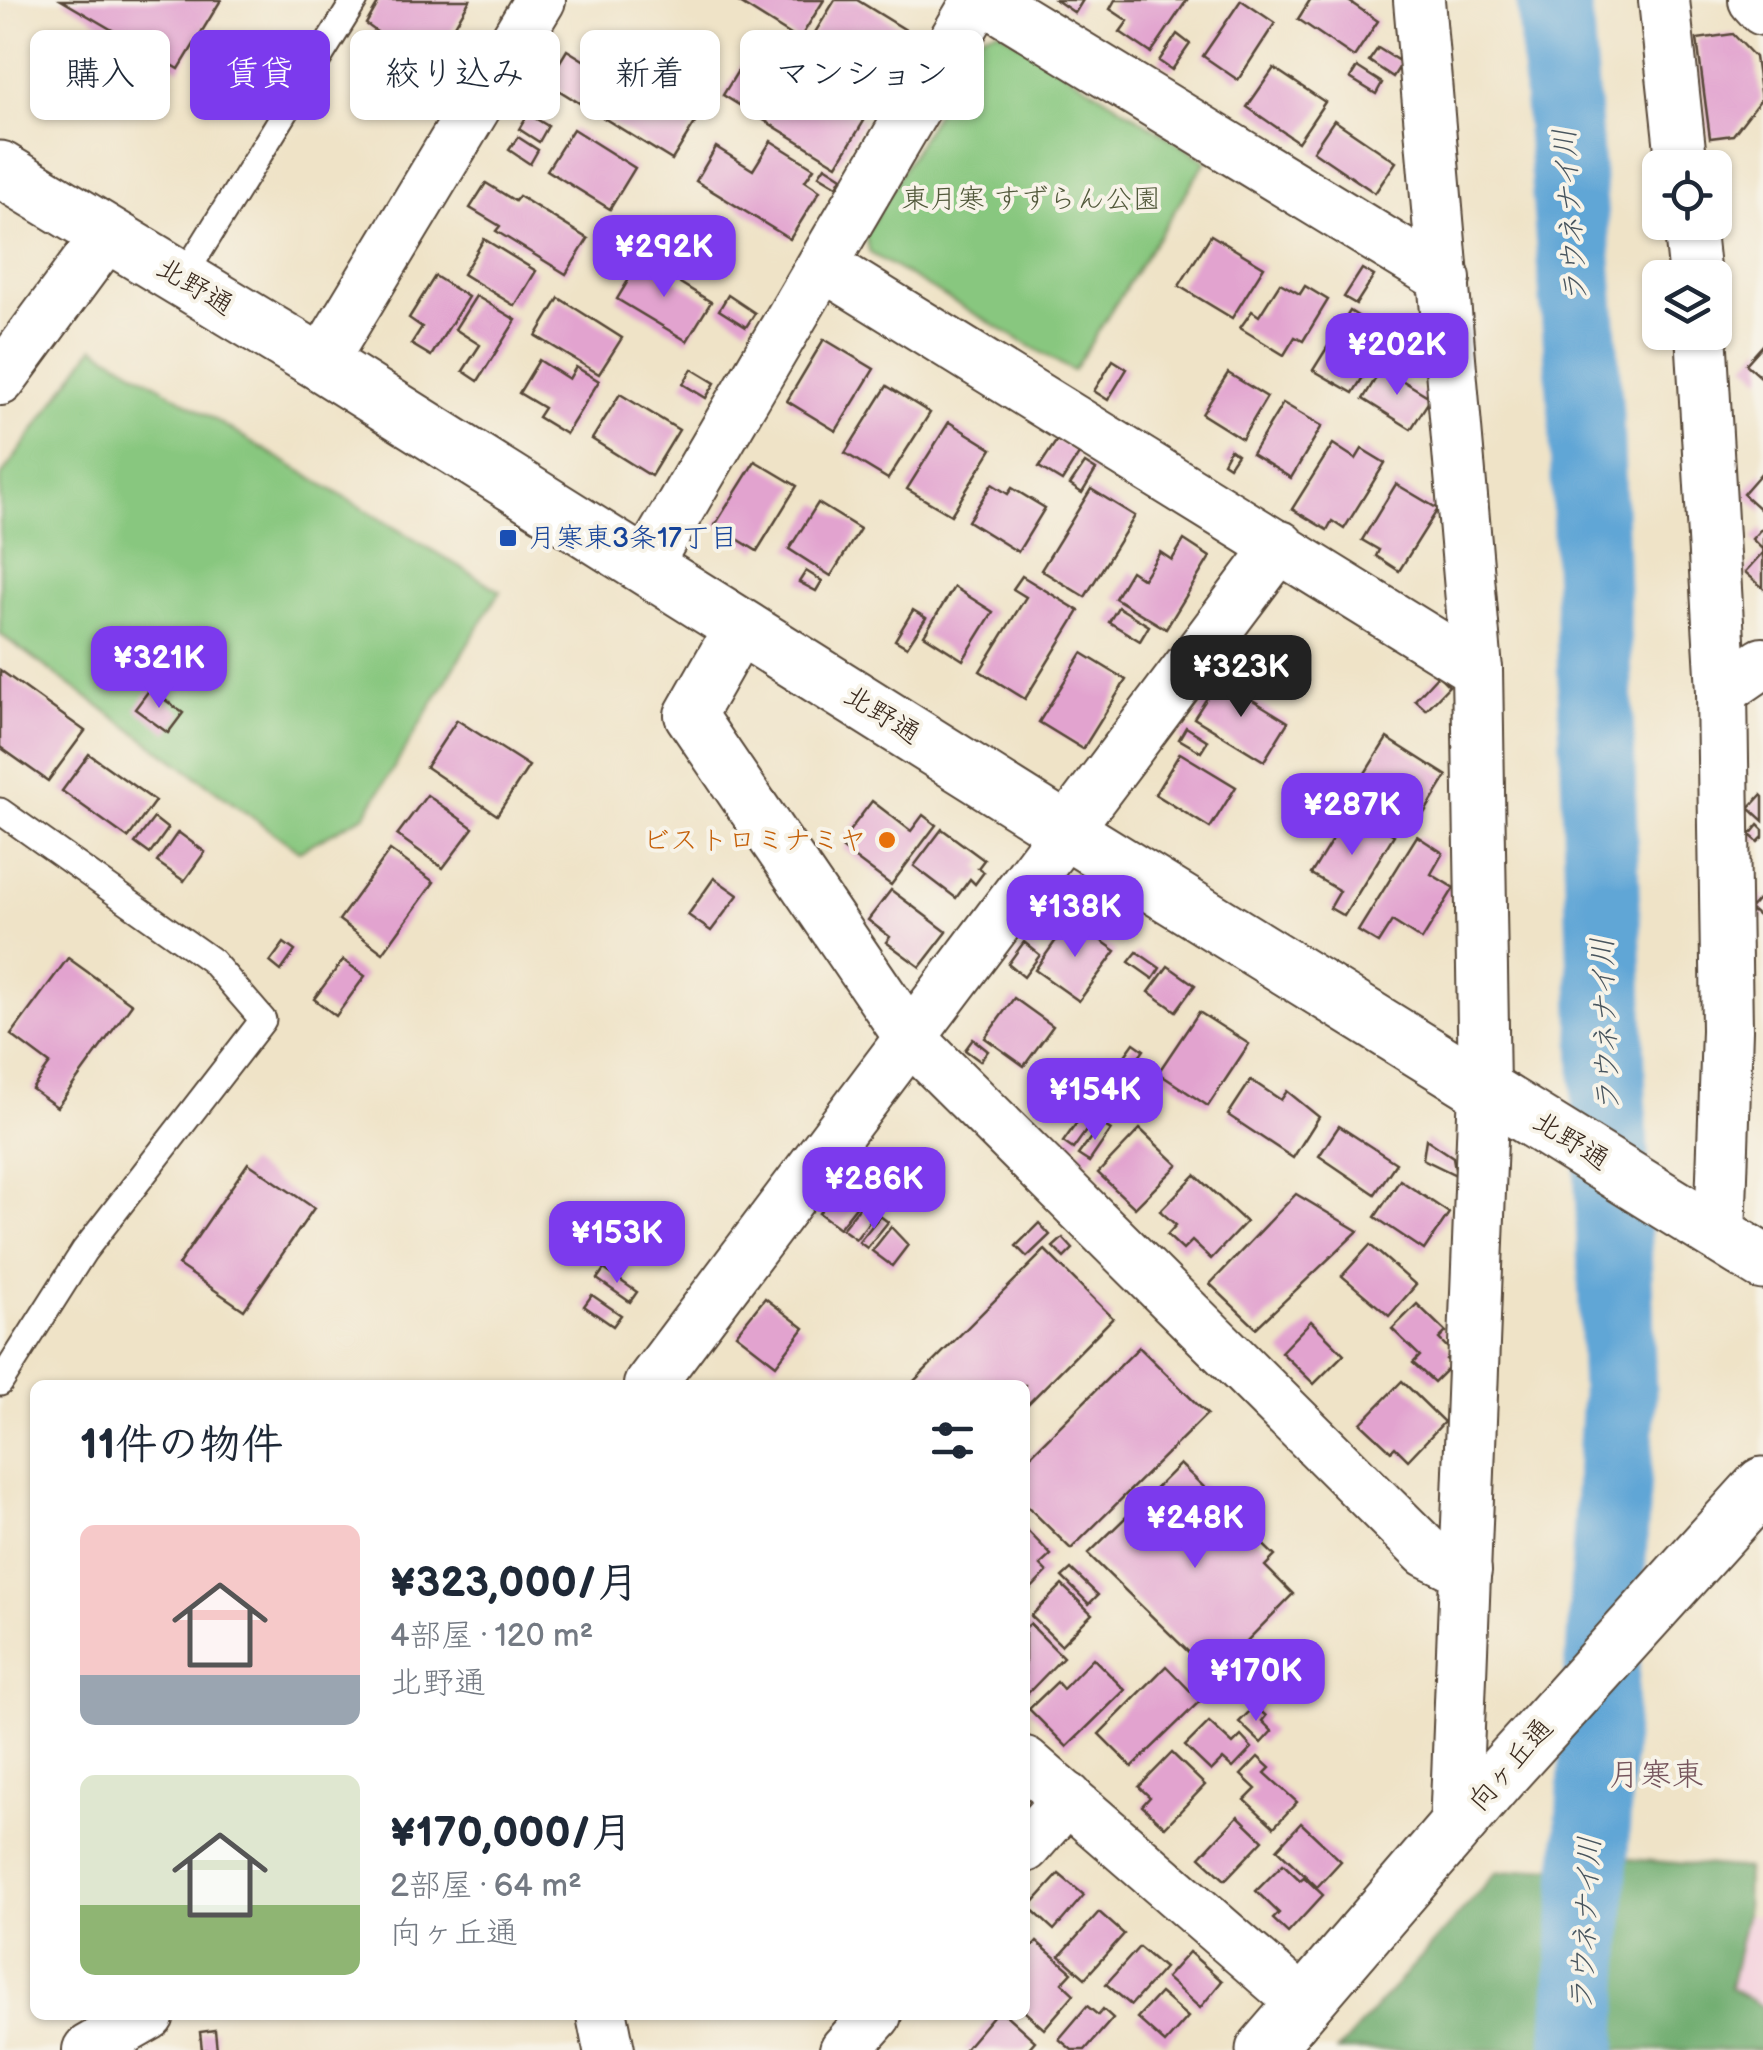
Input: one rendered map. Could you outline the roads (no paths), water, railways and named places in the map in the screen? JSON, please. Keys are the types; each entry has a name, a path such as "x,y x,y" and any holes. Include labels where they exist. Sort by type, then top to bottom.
{"street":[{"path":"321,362 540,0"},
{"path":"645,567 978,0"},
{"path":"987,0 1444,279"},
{"path":"1419,0 1476,670 1494,1094 1455,1830"},
{"path":"1664,0 1680,150"},
{"path":"1754,0 1763,10"},
{"name":"北野通","path":"0,169 321,362 1066,831 1725,1239"},
{"path":"0,380 107,235"},
{"path":"824,266 1476,670"},
{"path":"1702,350 1745,1017 1725,1239"},
{"path":"652,1380 1280,546"},
{"path":"740,627 690,715 910,1038 1428,1552 1466,1571"},
{"path":"1722,691 1763,664"},
{"name":"向ヶ丘通","path":"1264,2050 1503,1772 1763,1485"},
{"path":"1030,1766 1304,2004"},
{"path":"1030,1840 1068,1798"},
{"path":"88,2050 140,2020"},
{"path":"603,2020 609,2050"},
{"path":"844,2050 871,2020"}],"lane":[{"path":"182,279 356,0"},
{"path":"0,811 212,961 262,1020 84,1251 0,1383"}],"waterway":[{"name":"ラウネナイ川","path":"1554,0 1586,415 1619,1394 1579,2050"}],"place":[{"name":"月寒東3条17丁目","path":"508,538"},
{"name":"ビストロミナミヤ","path":"887,840"}],"district":[{"name":"月寒東","path":"1656,1775"}],"park label":[{"name":"東月寒 すずらん公園","path":"1031,199"}]}
